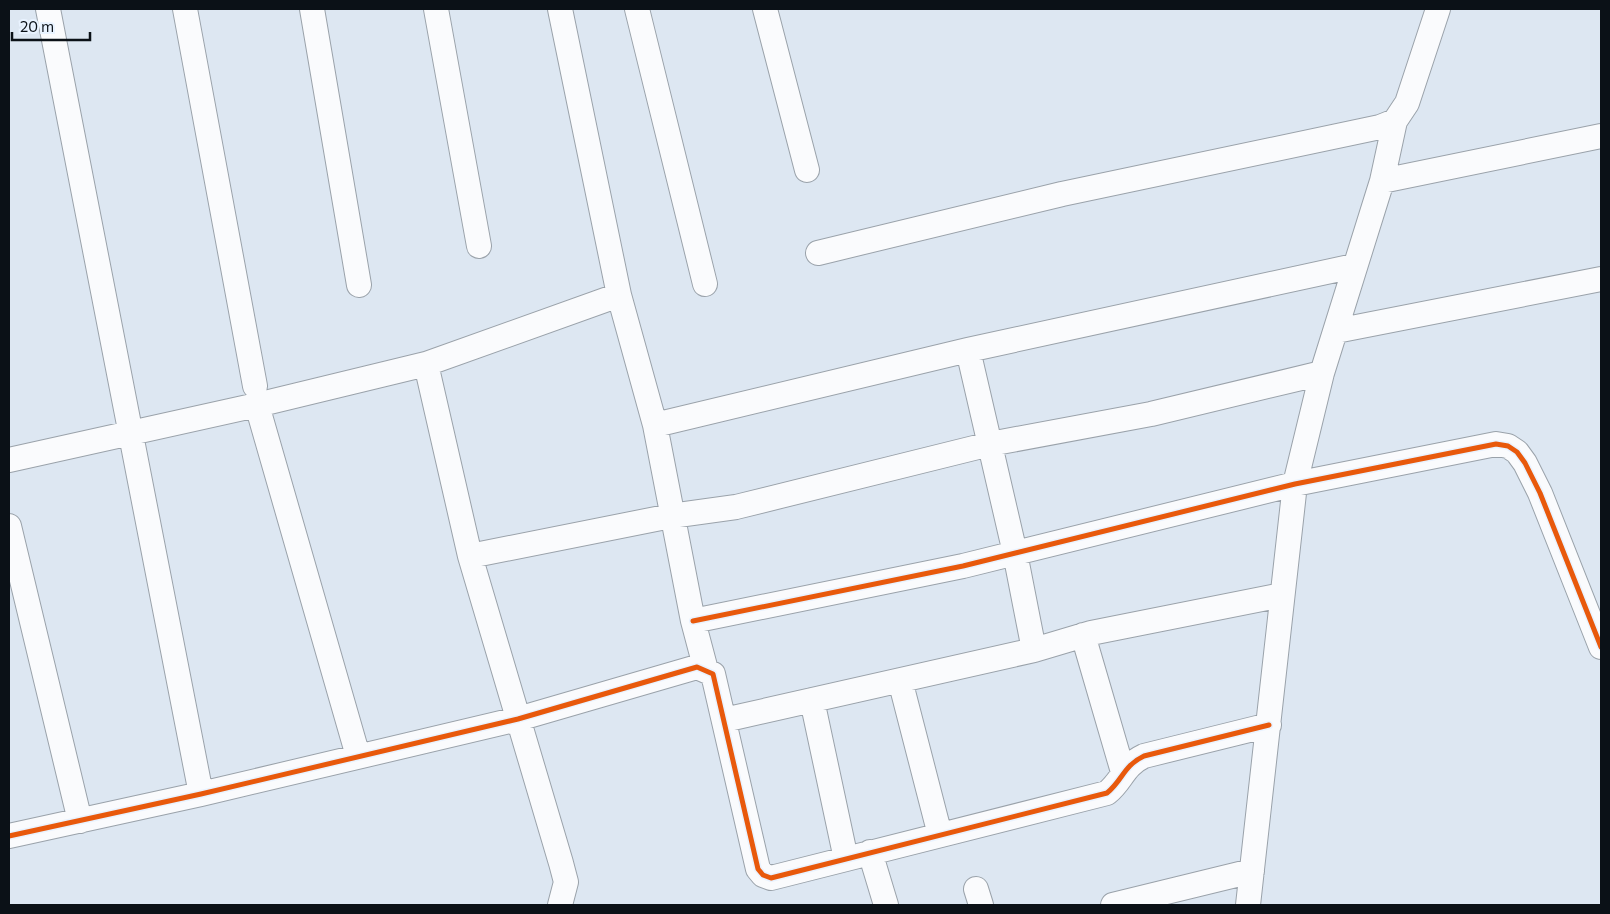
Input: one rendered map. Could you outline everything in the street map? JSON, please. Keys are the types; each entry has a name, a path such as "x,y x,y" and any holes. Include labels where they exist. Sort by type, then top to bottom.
{"street":[{"path":"48,9 129,434 202,794"},
{"path":"185,9 256,396 358,756"},
{"path":"312,9 359,285"},
{"path":"436,9 479,246"},
{"path":"560,9 619,295 654,425 693,621 706,670"},
{"path":"637,9 705,284"},
{"path":"765,9 807,170"},
{"path":"1248,905 1295,484 1322,373 1382,181 1395,122 1408,103 1438,9"},
{"path":"818,253 954,219 1380,127 1395,122"},
{"path":"1382,181 1601,136"},
{"path":"654,425 968,350 1354,266"},
{"path":"1336,331 1601,279"},
{"path":"9,460 129,434 256,396 426,364 619,295"},
{"path":"968,350 1015,553 1034,650"},
{"path":"426,364 470,556 566,882 560,905"},
{"path":"470,556 671,516 736,507 990,444 1151,414 1322,373"},
{"path":"693,621 963,566 1295,484 1482,445 1496,444 1508,446 1517,452 1525,463 1540,493 1601,647"},
{"path":"9,526 80,821"},
{"path":"724,720 1034,650 1084,635 1282,595"},
{"path":"1084,635 1122,772"},
{"path":"9,836 202,794 518,719 697,668 713,674 757,864 763,875 771,878 1107,792 1114,787 1122,772 1131,762 1144,756 1269,725"},
{"path":"900,680 940,835"},
{"path":"812,700 846,859"},
{"path":"870,852 886,905"},
{"path":"1113,905 1252,871"}],"cycle path":[{"path":"693,621 963,566 1295,484 1496,444 1508,446 1517,452 1525,463 1540,493 1601,647"},
{"path":"9,836 201,794 518,719 697,667 713,674 758,869 763,875 771,878 1107,793 1127,769 1144,756 1269,725"}]}
